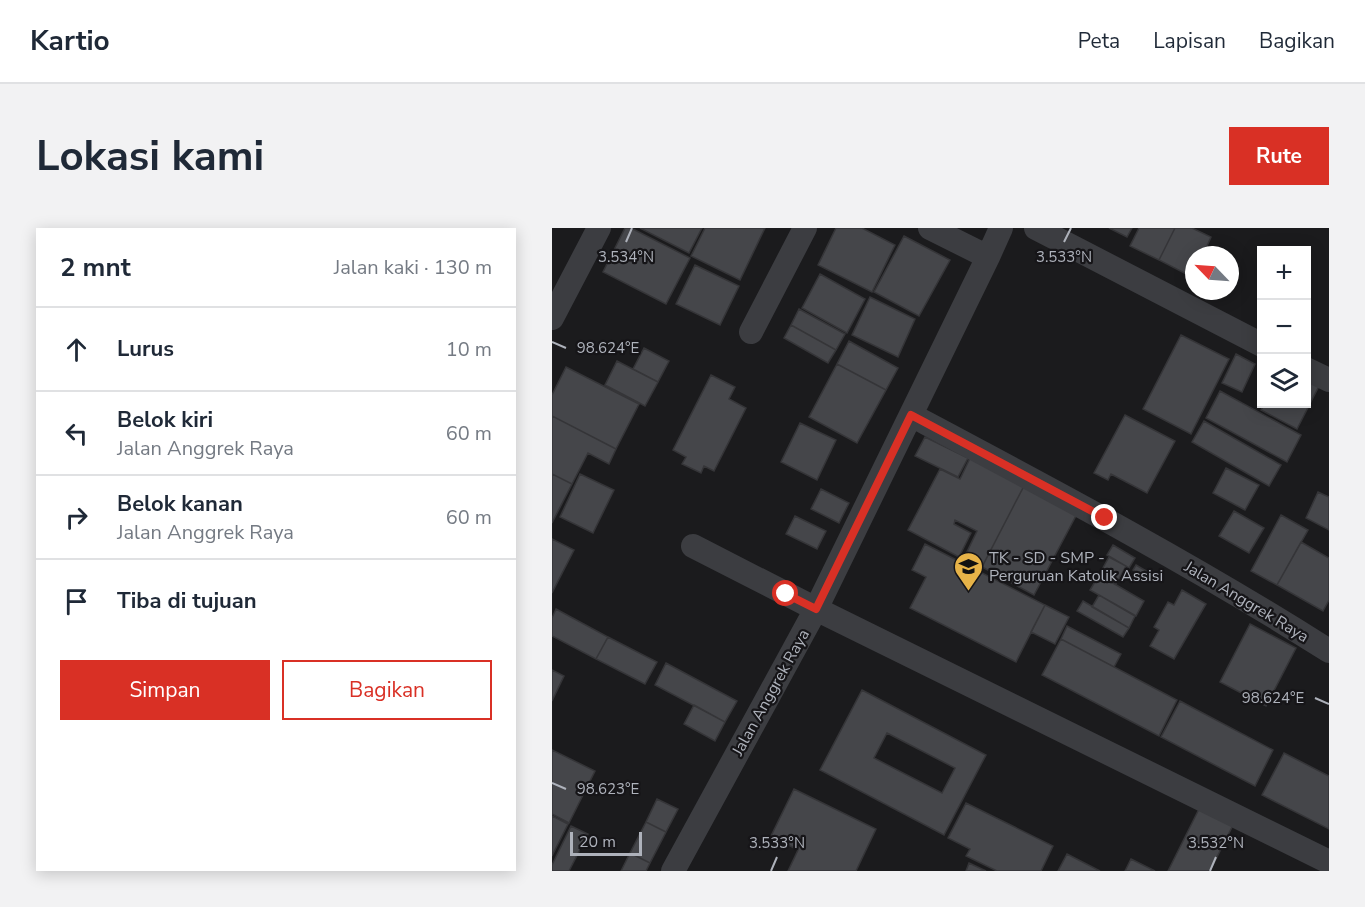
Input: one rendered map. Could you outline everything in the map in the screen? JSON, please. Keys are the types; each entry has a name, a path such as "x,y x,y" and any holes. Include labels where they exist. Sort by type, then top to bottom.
{"street":[{"path":"552,318 599,228"},
{"path":"751,332 805,228"},
{"path":"930,228 988,257"},
{"name":"Jalan Anggrek Raya","path":"673,871 816,609 1001,228"},
{"path":"1036,228 1257,342"},
{"path":"1311,371 1329,380"},
{"name":"Jalan Anggrek Raya","path":"911,415 1105,518 1259,607 1329,651"},
{"path":"693,546 1329,862"}],"building":[{"path":"625,228 631,228 690,258 666,304 603,272"},
{"path":"640,228 702,228 689,253"},
{"path":"705,228 765,228 740,280 691,256"},
{"path":"836,228 862,228 895,245 872,292 818,265"},
{"path":"1109,228 1132,228 1127,237"},
{"path":"1139,228 1175,228 1159,260 1130,246"},
{"path":"1175,228 1192,228 1211,237 1207,246 1185,246 1185,273 1159,260"},
{"path":"904,236 950,260 919,316 874,292"},
{"path":"695,265 739,286 720,325 676,304"},
{"path":"820,274 865,299 847,333 802,308"},
{"path":"870,297 915,319 898,357 852,335"},
{"path":"799,309 845,334 836,350 791,325"},
{"path":"791,325 836,350 828,363 784,338"},
{"path":"1181,335 1229,359 1191,434 1143,409"},
{"path":"849,341 898,368 886,390 837,364"},
{"path":"644,348 669,361 658,382 633,369"},
{"path":"1236,354 1255,364 1242,392 1222,383"},
{"path":"617,361 658,382 645,406 605,385"},
{"path":"837,364 886,390 857,443 809,417"},
{"path":"566,367 639,404 616,449 552,416 552,395"},
{"path":"711,375 735,387 729,399 746,408 714,471 704,466 701,473 682,464 686,457 673,450"},
{"path":"1311,382 1319,386 1311,402"},
{"path":"1220,391 1301,435 1287,462 1206,418"},
{"path":"1262,408 1308,408 1297,429 1261,410"},
{"path":"1125,415 1175,441 1147,493 1111,474 1108,480 1094,473"},
{"path":"552,416 616,449 609,464 588,453 572,484 552,474"},
{"path":"1204,421 1281,465 1269,486 1192,442"},
{"path":"800,423 836,440 817,480 781,462"},
{"path":"925,437 968,458 958,477 915,456"},
{"path":"971,456 1026,482 982,567 964,558 977,531 955,520 954,524 971,533 959,557 908,530 940,469 960,479"},
{"path":"1226,468 1259,485 1245,510 1213,493"},
{"path":"552,474 572,484 552,523"},
{"path":"580,474 614,490 593,533 560,517"},
{"path":"1026,482 1079,510 1034,595 982,567"},
{"path":"821,489 849,503 839,523 811,509"},
{"path":"1318,492 1329,497 1329,530 1306,518"},
{"path":"1234,511 1264,528 1249,553 1219,536"},
{"path":"1281,515 1308,530 1277,585 1251,571"},
{"path":"795,516 826,531 817,549 786,534"},
{"path":"552,539 574,550 552,593"},
{"path":"1301,542 1329,558 1329,600 1323,611 1277,585"},
{"name":"TK - SD - SMP - Perguruan Katolik Assisi","path":"925,544 1045,605 1016,662 910,608 926,577 912,570"},
{"path":"1113,545 1135,558 1129,568 1107,555"},
{"path":"1109,557 1126,566 1116,584 1099,575"},
{"path":"1136,565 1148,572 1145,577 1133,570"},
{"path":"1099,575 1144,601 1136,616 1090,590"},
{"path":"1182,590 1206,604 1174,659 1150,646 1159,630 1154,627 1168,602 1174,605"},
{"path":"1099,595 1135,616 1129,628 1092,607"},
{"path":"1083,601 1129,628 1123,637 1077,611"},
{"path":"1045,605 1069,617 1055,644 1031,632"},
{"path":"556,609 608,637 596,659 552,636 552,618"},
{"path":"1250,624 1296,648 1266,706 1220,682"},
{"path":"1067,626 1121,654 1114,667 1061,639"},
{"path":"608,637 657,662 645,684 596,659"},
{"path":"1061,639 1177,700 1159,736 1042,675"},
{"path":"666,663 737,701 725,722 655,685"},
{"path":"552,670 564,676 552,701"},
{"path":"862,690 986,755 944,835 820,770","holes":["887,733 955,768 942,793 874,758"]},
{"path":"1180,701 1273,750 1255,786 1161,737"},
{"path":"694,705 725,722 715,741 684,724"},
{"path":"552,750 595,771 569,823 552,814"},
{"path":"1284,753 1329,776 1329,829 1262,795"},
{"path":"794,789 876,829 856,871 788,871 798,850 771,836"},
{"path":"657,799 678,809 666,832 646,822"},
{"path":"966,803 1053,846 1041,871 997,871 966,856 970,849 948,838"},
{"path":"1199,809 1233,825 1210,871 1168,871"},
{"path":"552,816 568,824 552,856"},
{"path":"646,822 666,832 650,863 630,853"},
{"path":"571,826 588,834 569,871 552,871 552,865"},
{"path":"630,853 650,863 646,871 621,871"},
{"path":"1067,854 1100,871 1058,871"},
{"path":"1131,859 1155,871 1125,871"},
{"path":"969,863 986,871 966,871"}],"place":[{"name":"TK - SD - SMP - Perguruan Katolik Assisi","path":"968,592"}],"route":[{"path":"786,594 816,609 911,415 1105,518"}]}
